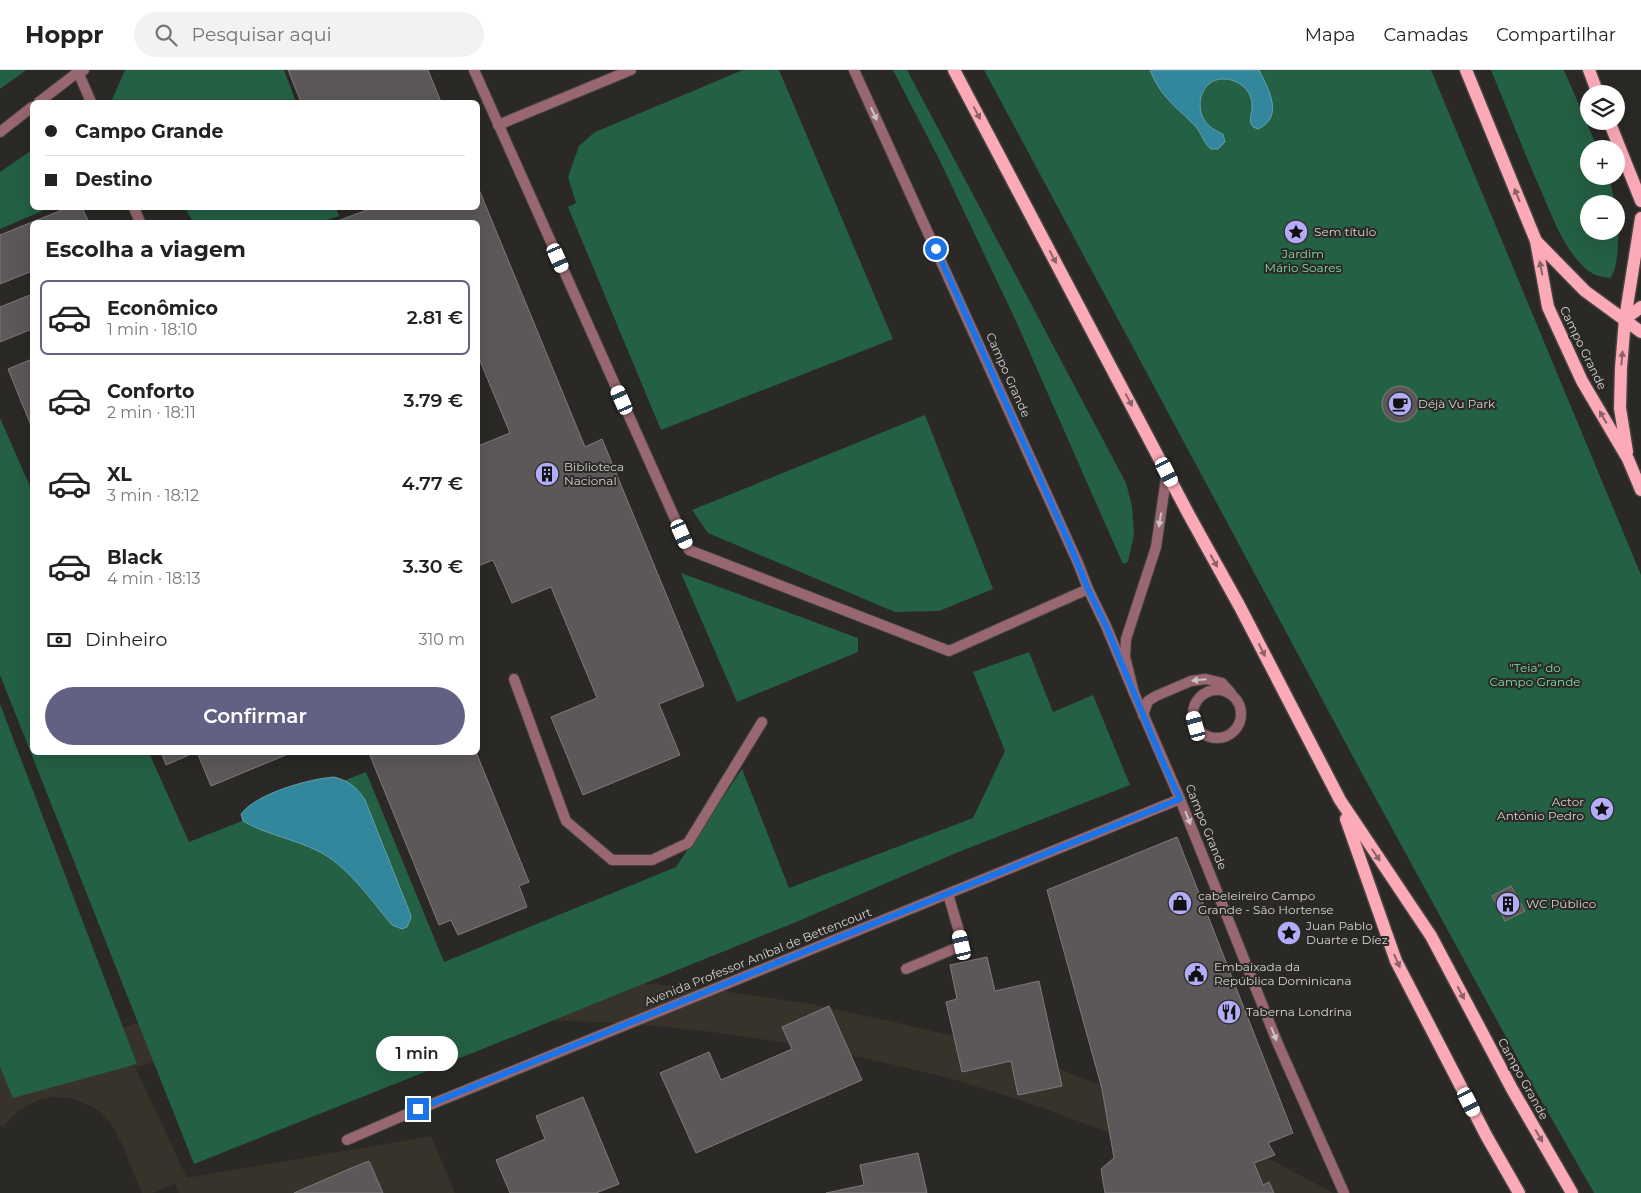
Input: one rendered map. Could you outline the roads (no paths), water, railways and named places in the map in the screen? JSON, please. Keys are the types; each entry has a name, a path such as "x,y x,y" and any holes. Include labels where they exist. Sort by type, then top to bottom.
{"main road":[{"name":"Campo Grande","path":"954,70 1240,607 1340,800 1431,936 1507,1081 1572,1193"},
{"name":"Campo Grande","path":"1466,70 1536,240 1548,307 1582,381 1628,459 1641,490"},
{"path":"1589,70 1595,85"},
{"path":"1613,130 1641,201"},
{"path":"1628,459 1620,408 1625,319 1641,218"},
{"path":"1536,240 1585,291 1641,332"},
{"path":"1625,319 1641,307"},
{"name":"Campo Grande","path":"1340,800 1396,961 1487,1137 1519,1193"}],"street":[{"path":"474,70 689,550 949,651 1088,589"},
{"path":"498,124 631,70"},
{"name":"Campo Grande","path":"854,70 1106,626 1180,799 1278,1044 1344,1193"},
{"path":"41,100 81,71 90,100"},
{"path":"0,132 30,109"},
{"name":"Campo Grande","path":"1134,692 1125,657 1126,639 1156,546 1167,472"},
{"path":"514,679 566,821 612,860 652,860 688,843 762,722"},
{"path":"1143,715 1148,701 1191,681 1206,679 1222,683 1238,702 1242,711 1237,727 1228,736 1216,738 1204,734 1196,726 1192,714 1195,702 1202,694 1212,690 1222,690 1231,694 1238,702"},
{"name":"Avenida Professor Aníbal de Bettencourt","path":"347,1140 1180,799"},
{"path":"906,968 962,945 948,894"}],"water":[{"path":"1150,70 1259,70 1270,93 1273,110 1271,117 1266,124 1258,129 1253,127 1250,122 1251,100 1247,90 1239,83 1229,80 1216,80 1210,83 1202,94 1200,108 1205,121 1223,134 1225,142 1218,149 1211,149 1196,127 1164,95"},
{"path":"334,777 352,785 365,800 410,913 411,918 407,927 402,929 392,925 349,874 329,857 309,847 261,830 243,821 241,814 249,806 271,794 298,784"}],"place":[{"name":"Sem título","path":"1296,232"},
{"name":"Déjà Vu Park","path":"1400,404"},
{"name":"Biblioteca Nacional","path":"547,474"},
{"name":"Actor António Pedro","path":"1602,809"},
{"name":"cabeleireiro Campo Grande - São Hortense","path":"1180,903"},
{"name":"WC Público","path":"1508,904"},
{"name":"Juan Pablo Duarte e Díez","path":"1289,933"},
{"name":"Embaixada da República Dominicana","path":"1196,974"},
{"name":"Taberna Londrina","path":"1229,1012"}],"park label":[{"name":"Jardim Mário Soares","path":"1303,261"},
{"name":"\"Teia\" do Campo Grande","path":"1535,675"}]}
